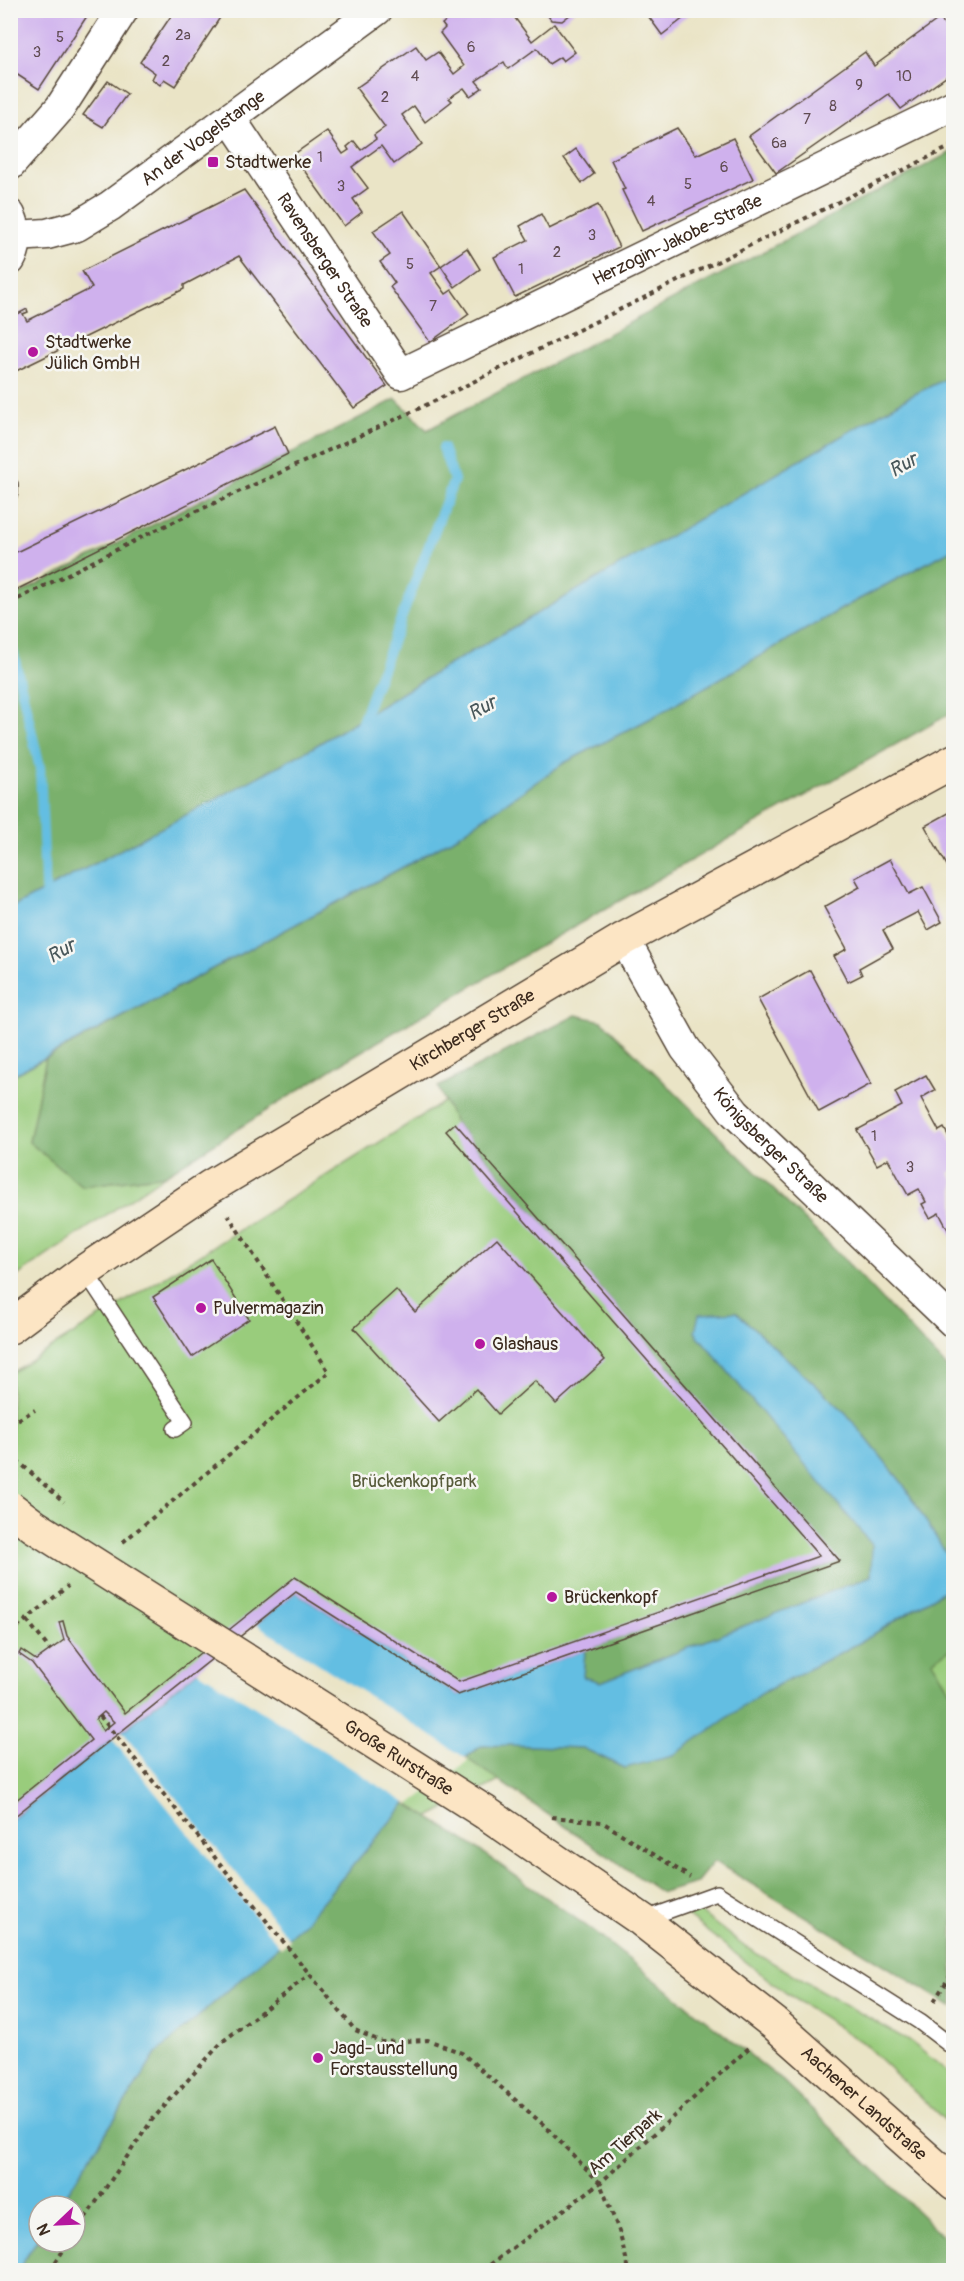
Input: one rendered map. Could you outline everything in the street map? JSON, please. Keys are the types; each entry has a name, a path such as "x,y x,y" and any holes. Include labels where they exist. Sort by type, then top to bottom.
{"main road":[{"name":"Kirchberger Straße","path":"10,1327 85,1271 210,1187 624,939 954,761"},
{"name":"Große Rurstraße","path":"10,1508 44,1532 486,1813 642,1920 775,2024"},
{"name":"Aachener Landstraße","path":"775,2024 954,2183"}],"street":[{"path":"10,165 60,108 123,10"},
{"name":"An der Vogelstange","path":"12,237 46,234 77,226 110,206 378,10"},
{"name":"Herzogin-Jakobe-Straße","path":"401,374 954,105"},
{"name":"Ravensberger Straße","path":"230,118 401,374"},
{"name":"Königsberger Straße","path":"624,939 684,1048 735,1113 954,1323"}],"lane":[{"path":"10,486 10,493"},
{"path":"85,1271 185,1422 175,1429"},
{"path":"642,1920 717,1893 920,2022 954,2048"}],"path":[{"path":"10,603 156,530 418,409 954,145"},
{"path":"10,1424 35,1410"},
{"path":"27,1620 50,1650"},
{"path":"100,1716 355,2030 382,2042 428,2040 462,2053 546,2127 600,2183 619,2231 629,2271"},
{"path":"550,1816 602,1822 717,1893"},
{"path":"920,2022 954,1970"},
{"path":"87,2215 152,2120 222,2042 309,1975"},
{"name":"Am Tierpark","path":"483,2271 600,2183 775,2024"},
{"path":"50,2271 61,2254"}],"green space":[{"path":"953,151 953,375 907,398 440,670 312,748 11,908 11,598 396,399 427,430"},
{"path":"953,549 953,712 547,942 345,1061 165,1175 82,1186 29,1142 46,1058 418,859 459,835 564,763 653,717 850,604"},
{"path":"576,1015 602,1021 842,1257 953,1374 953,1552 945,1553 903,1484 845,1412 736,1312 695,1332 873,1545 871,1576 601,1682 583,1677 585,1650 839,1561 455,1123 438,1087"},
{"path":"46,1058 29,1142 82,1186 165,1175 11,1280 11,1076"},
{"name":"Brückenkopfpark","path":"474,1083 908,1571 394,1835 909,2270 11,2270 11,1373"},
{"path":"953,1585 953,1647 932,1661 953,1696 953,2007 714,1861 696,1883 662,1893 466,1758 482,1746 583,1748 625,1768 859,1643"},
{"path":"953,1647 953,1696 931,1661"},
{"path":"406,1803 469,1843 588,1927 783,2081 954,2247 953,2270 18,2270 28,2254 87,2254 87,2194 67,2194 156,2054 303,1924"},
{"path":"700,1912 745,1947 911,2042 953,2076 953,2128 863,2043 786,1993 686,1915"}],"water":[{"name":"Rur","path":"953,375 953,549 850,604 653,717 564,763 459,835 418,859 11,1076 11,908 312,748 440,670 907,398"},
{"path":"736,1312 845,1412 903,1484 945,1552 953,1552 953,1585 859,1643 764,1692 673,1756 625,1768 583,1748 481,1746 406,1803 303,1924 156,2054 67,2194 27,2194 28,2254 18,2270 11,2270 11,1820 296,1592 458,1695 585,1650 583,1677 601,1682 871,1576 872,1545 695,1332 699,1314"}],"pier":[{"path":"253,1622 469,1760 409,1805 195,1669"},
{"path":"122,1731 290,1940 281,1948 112,1739"}],"building":[{"path":"10,10 91,10 39,89 10,70 12,51 10,50"},
{"path":"175,10 225,10 175,86 164,79 160,85 152,79 155,73 140,62"},
{"path":"458,10 509,10 532,41 554,24 575,52 563,61 560,57 549,64 537,48 508,69 504,62 476,81 482,88 470,96 464,88 449,98 452,101 425,122 414,106 402,115 422,144 394,164 381,146 352,167 368,188 353,199 362,212 344,226 293,155 327,131 343,154 349,150 347,147 354,141 361,150 376,139 374,135 385,127 356,88 416,46 426,60 438,52 454,74 464,66 440,33 445,28 442,24"},
{"path":"544,10 576,10 562,21 551,20"},
{"path":"649,10 694,10 662,35 646,13"},
{"path":"940,18 954,38 954,71 901,109 889,94 776,173 749,136 865,52 874,66"},
{"path":"108,81 127,94 103,127 83,115"},
{"path":"677,128 696,155 733,138 753,179 642,231 622,190 625,189 611,160"},
{"path":"576,149 594,174 582,183 564,158"},
{"path":"244,190 387,386 354,408 239,256 184,285 184,289 10,374 10,329 13,328 10,318 27,309 28,312 23,314 27,321 92,288 82,271"},
{"path":"598,205 619,247 515,297 494,257 528,240 520,226 541,214 549,229"},
{"path":"403,211 441,266 431,273 446,294 452,290 469,314 430,342 390,287 395,283 380,262 390,255 373,231"},
{"path":"467,248 480,269 455,287 441,266"},
{"path":"275,426 288,454 10,593 10,555"},
{"path":"954,810 954,866 949,869 925,826"},
{"path":"890,859 909,894 923,887 942,922 928,930 918,912 883,930 893,949 859,968 862,975 848,982 834,956 847,949 824,907 860,887 855,878"},
{"path":"810,970 871,1084 819,1112 758,999"},
{"path":"926,1075 935,1090 921,1098 939,1131 944,1128 954,1146 954,1170 949,1173 954,1181 954,1241 939,1213 930,1218 922,1204 926,1202 919,1189 908,1195 888,1159 877,1165 857,1130 902,1106 895,1092"},
{"path":"455,1123 840,1561 458,1695 296,1592 10,1820 10,1805 91,1740 32,1663 19,1654 21,1650 36,1660 64,1640 59,1622 63,1621 67,1636 125,1713 295,1577 459,1682 819,1556 446,1131","holes":["104,1712 114,1722 103,1731 96,1719"]},
{"name":"Glashaus","path":"497,1238 605,1360 556,1404 535,1381 498,1414 476,1389 439,1422 354,1328 396,1290 415,1312"},
{"name":"Pulvermagazin","path":"211,1259 249,1319 192,1357 153,1297"}],"waterway":[{"path":"359,729 454,480 443,448"},
{"path":"13,652 40,768 46,903"}],"place":[{"name":"Stadtwerke","path":"213,162"},
{"name":"Stadtwerke Jülich GmbH","path":"33,352"},
{"name":"Pulvermagazin","path":"201,1308"},
{"name":"Glashaus","path":"480,1344"},
{"name":"Brückenkopf","path":"552,1597"},
{"name":"Jagd- und Forstausstellung","path":"318,2058"}]}
